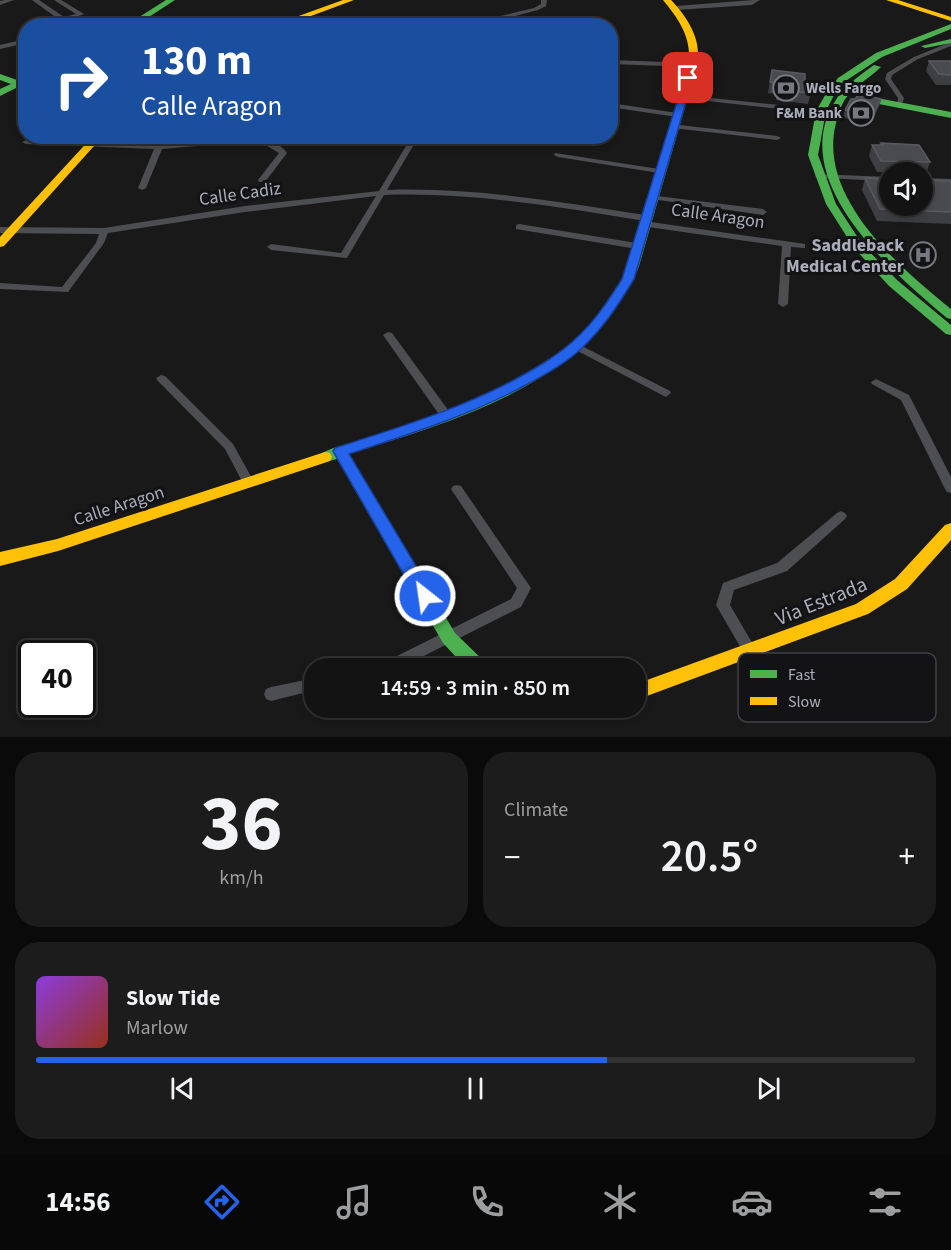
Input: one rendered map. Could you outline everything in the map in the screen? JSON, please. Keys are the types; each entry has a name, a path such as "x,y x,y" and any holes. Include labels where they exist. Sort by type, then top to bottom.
{"street":[{"path":"0,3 11,0"},
{"path":"35,0 62,18"},
{"path":"57,0 81,14 67,18"},
{"path":"142,18 171,0"},
{"path":"155,18 183,0"},
{"path":"497,18 536,9 544,5 544,0"},
{"name":"Calle Aragon","path":"695,8 732,0"},
{"name":"Calle Aragon","path":"672,4 695,8 752,3 757,0"},
{"path":"890,0 951,19"},
{"path":"905,0 951,14"},
{"path":"296,18 341,1"},
{"name":"Calle Aragon","path":"0,559 58,546 447,417 517,385 576,346 610,308 628,279 651,197 693,66 695,47 692,32 672,4"},
{"path":"510,15 515,18"},
{"path":"840,91 874,69 925,45 951,37"},
{"path":"951,37 867,62 852,71 840,91 826,134 828,202 836,215 882,273 926,313 951,331"},
{"path":"900,104 888,79 892,71 951,37"},
{"path":"1,46 18,43"},
{"path":"1,46 13,54"},
{"path":"618,62 693,66"},
{"path":"840,91 951,115"},
{"path":"682,97 789,108"},
{"path":"900,104 951,110"},
{"path":"618,107 675,120 777,138"},
{"path":"0,244 6,230 92,144"},
{"path":"132,144 159,147 196,144"},
{"path":"142,188 154,155 161,144"},
{"path":"262,180 283,153 269,144"},
{"path":"272,247 344,256 411,144"},
{"path":"558,155 659,171"},
{"path":"827,179 879,179"},
{"path":"827,179 879,183"},
{"path":"827,179 877,249 951,315"},
{"path":"933,180 951,181"},
{"path":"933,185 951,186"},
{"name":"Calle Cadiz","path":"6,230 104,231 245,209 412,192 482,195 644,221"},
{"name":"Calle Aragon","path":"651,197 763,212"},
{"name":"Calle Aragon","path":"644,221 802,246"},
{"path":"519,227 637,246"},
{"path":"0,286 65,290 100,243 104,231"},
{"name":"Calle Aragon","path":"783,304 786,244"},
{"path":"388,334 447,417"},
{"path":"576,346 666,393"},
{"path":"161,378 229,447 248,482"},
{"path":"876,382 905,398 951,489"},
{"path":"340,451 449,638 468,658"},
{"path":"407,658 516,603 524,588 457,489"},
{"path":"750,651 723,605 728,587 782,567 841,516"},
{"name":"Via Estrada","path":"744,653 862,609 889,596 913,574 951,529"},
{"name":"Via Estrada","path":"646,688 738,655"},
{"path":"271,694 304,686"}],"building":[{"path":"929,61 951,61 951,75 939,74"},
{"path":"772,70 805,74 805,82 811,83 811,93 778,90 779,83 770,82"},
{"path":"858,95 881,99 874,113 845,110 851,99 855,99"},
{"path":"881,143 919,145 930,162 881,161 872,145 883,145"},
{"path":"865,178 879,179 879,207"},
{"path":"933,180 951,181 951,212 933,211"}],"traffic: fast":[{"path":"142,18 171,0"},
{"path":"951,26 879,55 841,80 831,92 821,111 813,155 831,204 858,246 893,283 951,331"},
{"path":"925,46 951,41"},
{"path":"877,67 838,102 827,138 830,168 841,197 859,225 881,252 951,315"},
{"path":"325,457 410,430 494,397 534,376 570,350 601,319 627,281 634,266 692,69"},
{"path":"0,77 17,83"},
{"path":"0,93 18,83"},
{"path":"861,98 951,115"},
{"path":"340,451 449,638 468,658"}],"traffic: slow":[{"path":"298,18 350,0"},
{"path":"667,0 680,15 689,31 694,49 692,69"},
{"path":"890,0 951,19"},
{"path":"0,244 92,144"},
{"path":"0,559 58,545 325,457"},
{"path":"742,653 862,609 901,584 951,529"},
{"path":"646,688 738,655"}],"place":[{"name":"Wells Fargo","path":"786,88"},
{"name":"F&M Bank","path":"861,113"},
{"name":"Saddleback Medical Center","path":"923,255"}],"route":[{"path":"425,596 340,451 447,417 484,402 549,366 576,346 595,327 628,279 688,78"}]}
